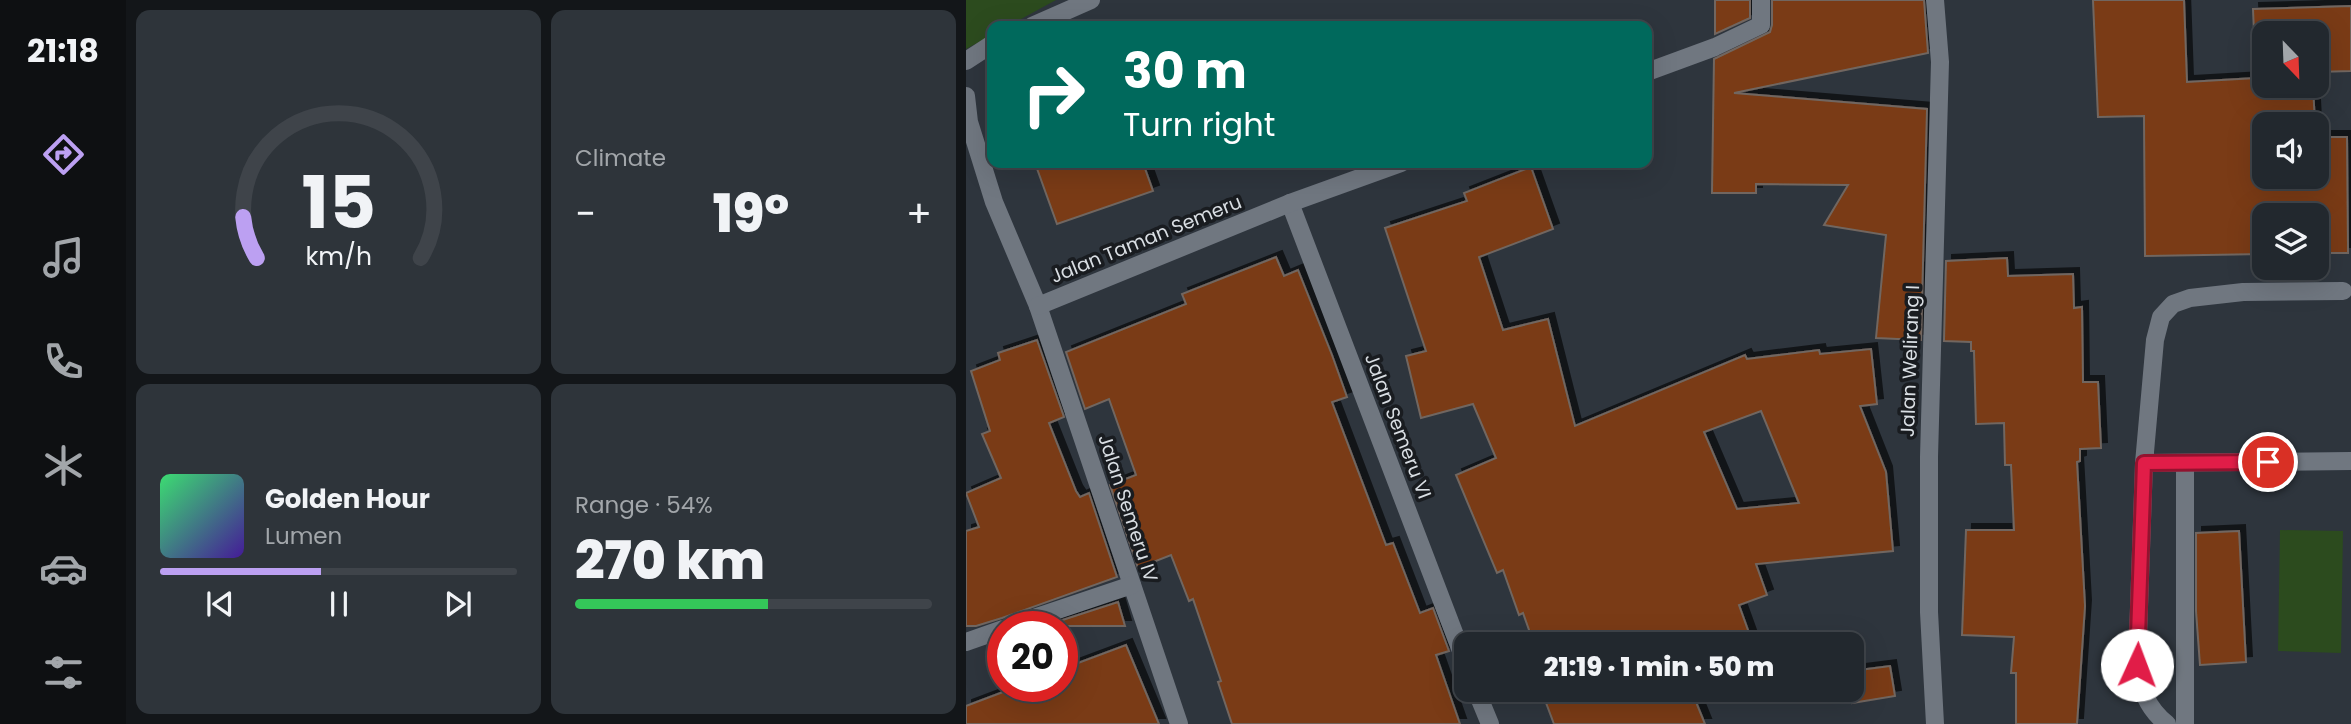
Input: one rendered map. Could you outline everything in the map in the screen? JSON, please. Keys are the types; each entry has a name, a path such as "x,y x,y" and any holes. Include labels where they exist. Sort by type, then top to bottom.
{"street":[{"path":"1043,21 1090,0"},
{"path":"1652,70 1715,47 1761,25 1761,0"},
{"name":"Jalan Welirang I","path":"1934,724 1928,611 1928,457 1940,62 1935,0"},
{"path":"966,61 987,47"},
{"name":"Jalan Taman Semeru","path":"966,96 969,122 993,202 1038,306 1290,203 1387,168"},
{"name":"Jalan Semeru VI","path":"1290,203 1454,633"},
{"path":"2167,724 2154,713 2142,690 2137,665 2144,463 2155,340 2161,317 2173,304 2190,298 2243,292 2343,291"},
{"name":"Jalan Semeru IV","path":"1038,306 1180,724"},
{"path":"2144,463 2351,461"},
{"path":"2185,463 2185,724"},
{"path":"1055,611 1132,585"},
{"path":"966,642 987,635"},
{"path":"1481,702 1490,724"}],"green space":[{"path":"966,0 1056,0 1017,21 987,21 987,38 966,49"},
{"path":"2280,530 2343,531 2341,653 2278,651"}],"building":[{"path":"1715,0 1750,0 1750,18 1715,34"},
{"path":"1772,0 1924,0 1928,53 1734,93 1927,109 1921,340 1876,338 1886,235 1824,225 1848,185 1756,184 1756,193 1712,193 1714,59 1770,32"},
{"path":"2093,0 2184,0 2187,82 2252,78 2252,98 2314,98 2314,112 2252,112 2252,189 2329,189 2329,137 2347,137 2348,253 2329,253 2329,203 2252,203 2252,254 2145,256 2144,116 2098,117"},
{"path":"2351,6 2351,71 2329,72 2329,21 2254,21 2253,9"},
{"path":"1037,168 1145,168 1153,191 1057,224"},
{"path":"1531,168 1553,229 1479,257 1503,330 1548,319 1575,426 1745,355 1747,359 1819,350 1820,354 1871,349 1877,404 1860,406 1886,472 1893,551 1756,564 1767,595 1739,605 1749,632 1530,632 1523,613 1519,615 1503,570 1497,573 1456,475 1496,458 1473,404 1421,418 1406,356 1426,351 1385,228 1467,201 1464,193","holes":["1761,411 1799,503 1737,509 1704,432"]},
{"path":"1276,257 1284,276 1298,270 1332,355 1347,397 1332,402 1386,545 1393,543 1420,613 1433,608 1449,651 1436,655 1460,724 1232,724 1218,682 1221,681 1193,599 1189,601 1171,555 1138,568 1110,485 1136,475 1109,399 1085,409 1066,352 1186,304 1182,294"},
{"path":"2007,258 2008,276 2073,274 2074,308 2082,307 2083,382 2098,382 2101,448 2080,449 2080,461 2077,462 2085,606 2077,724 2016,724 2016,673 2011,673 2014,637 1962,635 1966,530 2014,530 2011,465 2005,465 2004,423 1976,424 1974,351 1971,351 1971,342 1944,341 1946,261"},
{"path":"1037,340 1064,417 1049,423 1076,491 1080,497 1089,493 1117,577 1022,611 987,611 987,623 966,626 966,531 979,527 966,493 1001,478 982,434 990,431 971,371 1000,360 998,353"},
{"path":"2239,531 2246,662 2200,665 2196,611 2196,533"},
{"path":"1118,602 1125,626 1078,626 1078,615"},
{"path":"1126,645 1159,724 966,724 966,706 987,698 987,702 1078,702 1078,663"},
{"path":"1890,666 1895,696 1864,701 1864,669"},
{"path":"1546,702 1696,702 1705,724 1554,724"}],"route":[{"path":"2137,665 2144,463 2268,462"}]}
